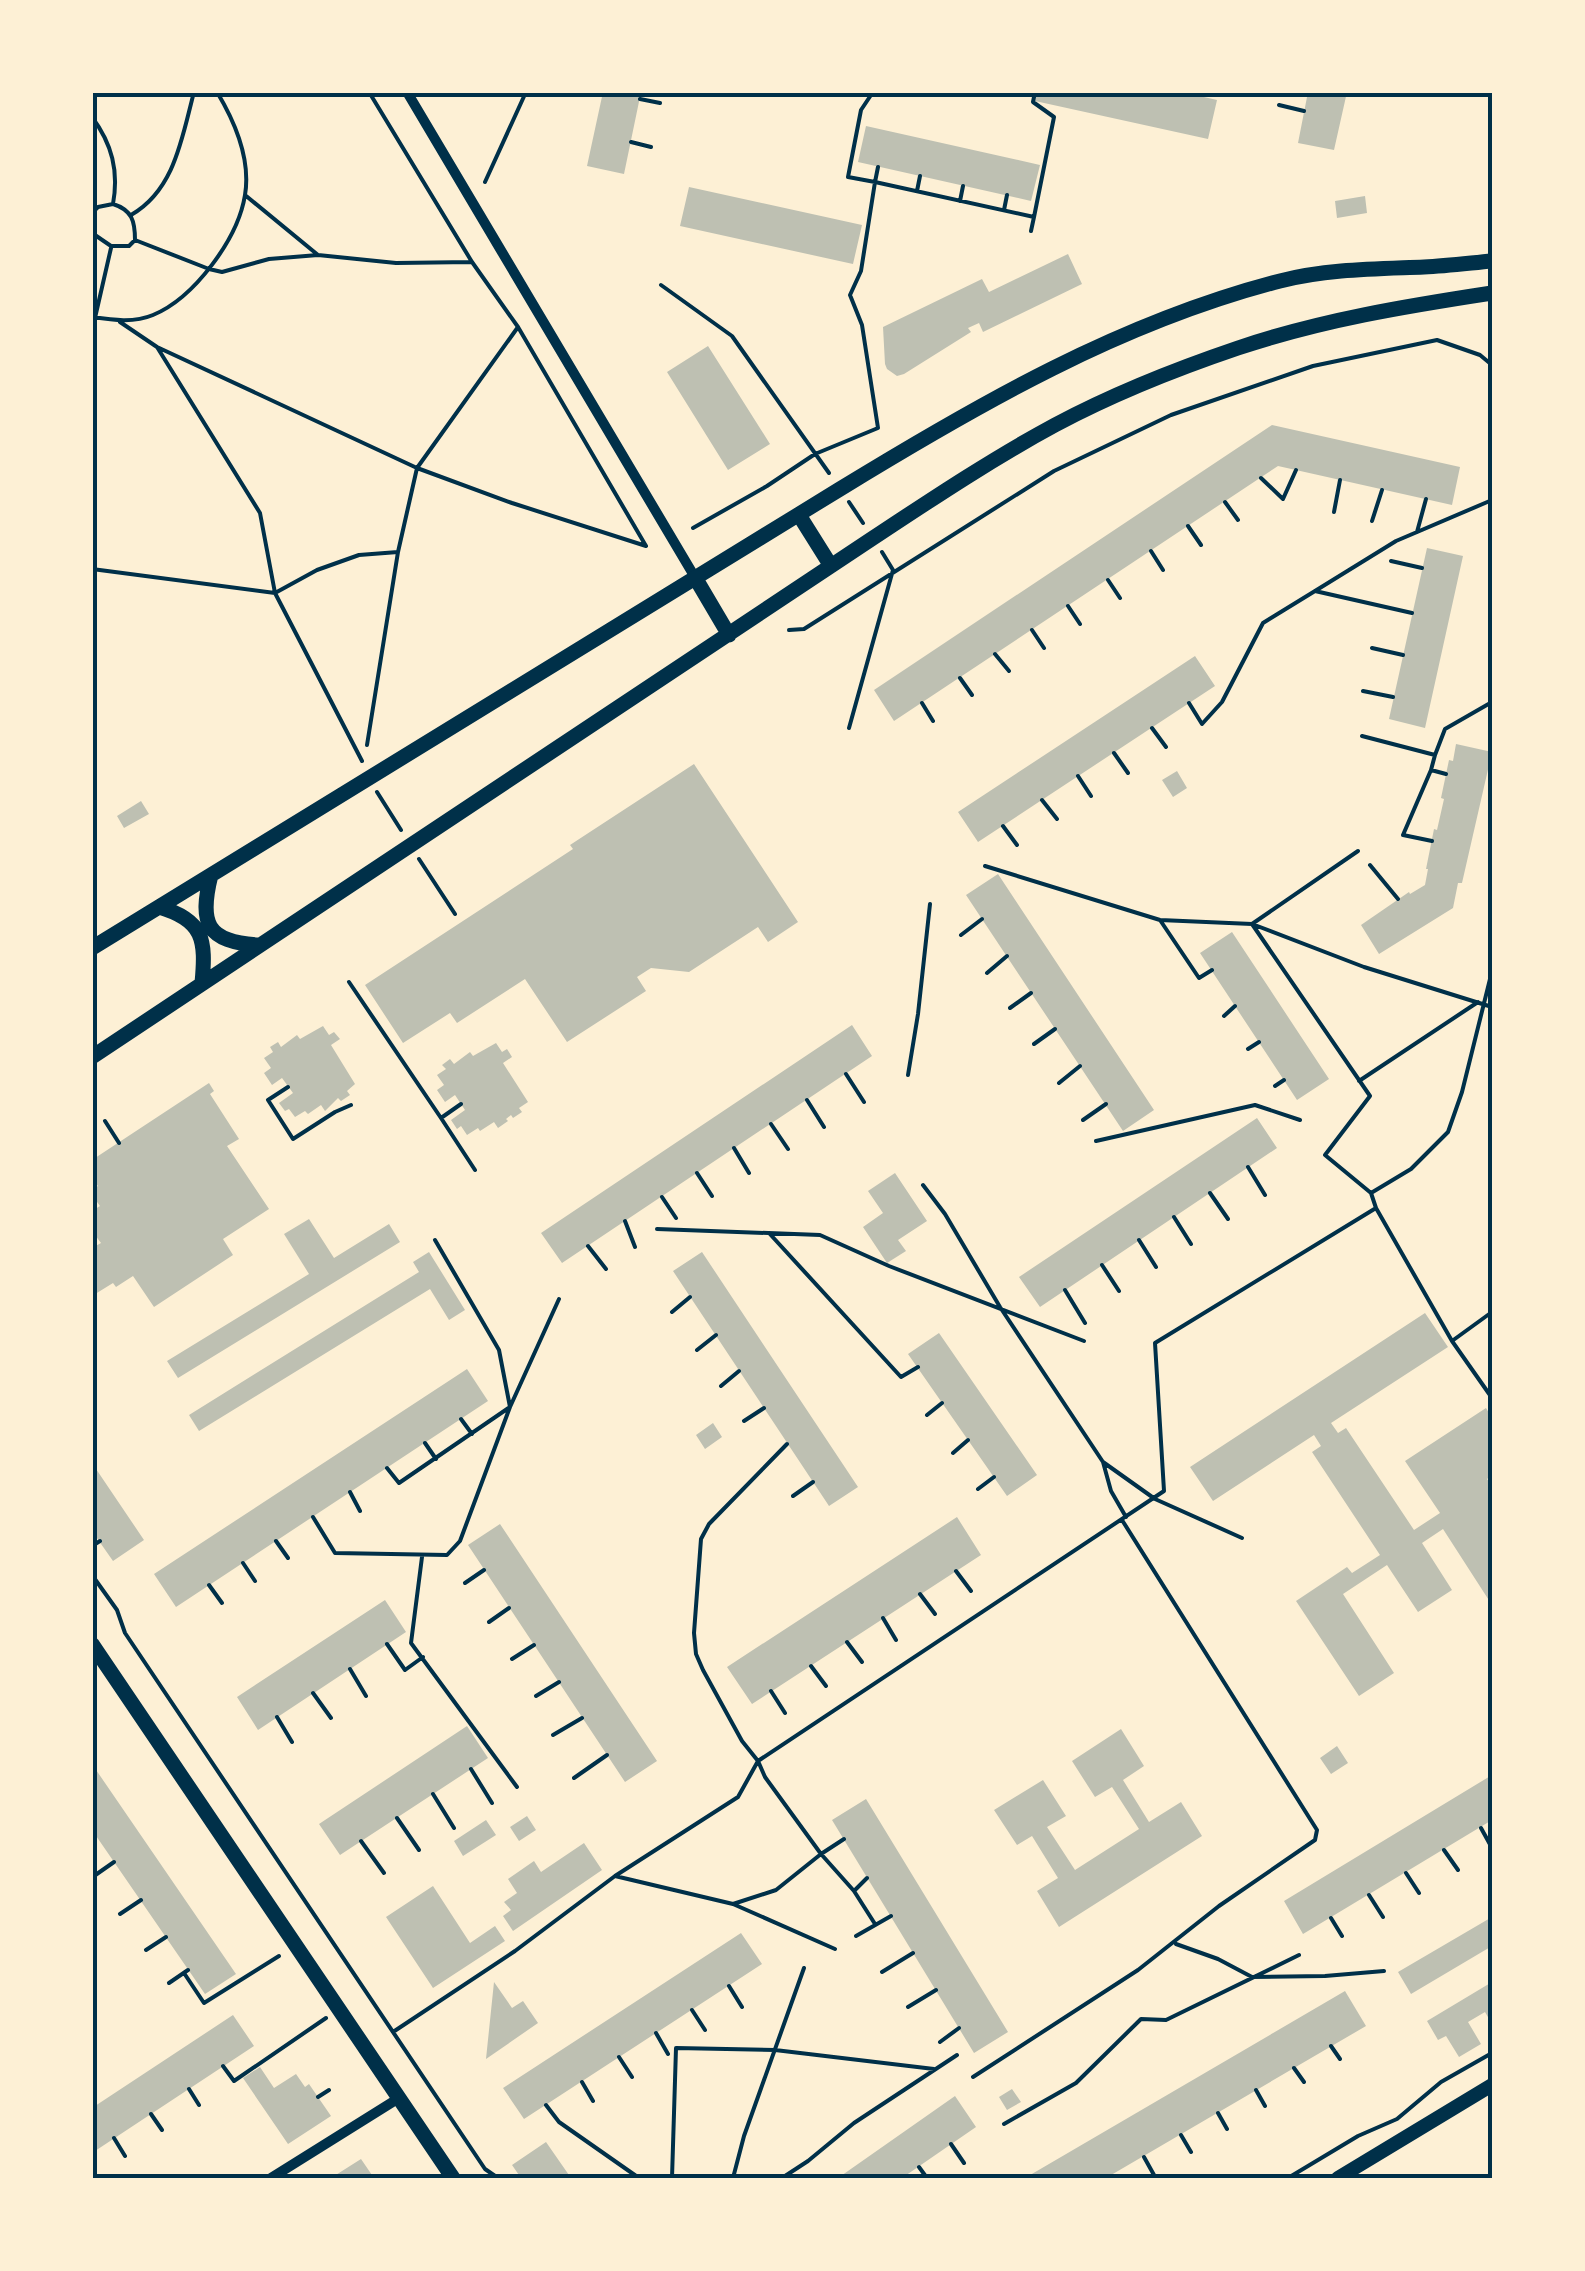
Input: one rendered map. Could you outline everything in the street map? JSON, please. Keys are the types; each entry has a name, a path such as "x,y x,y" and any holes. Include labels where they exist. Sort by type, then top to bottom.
{"main road":[{"path":"92,948 840,489 1027,380 1123,334 1283,280 1356,269 1492,261"},
{"path":"1427,267 1431,302"},
{"path":"92,1058 873,538 1025,442 1140,386 1239,348 1342,319 1492,292"},
{"path":"799,515 831,566"},
{"path":"696,579 728,635"},
{"path":"211,875 205,915 212,930 237,944 259,945"},
{"path":"159,907 181,913 200,936 205,954 202,984"},
{"path":"92,1644 454,2178"}],"street":[{"path":"407,92 696,579"},
{"path":"1338,2178 1492,2085"},
{"path":"271,2178 400,2098"}],"path":[{"path":"131,215 144,208 162,188 175,161 194,92"},
{"path":"94,317 120,322 152,316 179,300 227,243 245,195 245,166 238,133 217,92"},
{"path":"120,322 158,347 417,468 512,504 646,546 518,327 472,262 369,92"},
{"path":"485,182 526,92"},
{"path":"873,92 861,110 848,177 1034,217"},
{"path":"1031,231 1054,117 1033,102 1035,92"},
{"path":"640,99 660,104"},
{"path":"1278,106 1304,112"},
{"path":"92,117 109,144 116,167 113,204"},
{"path":"630,142 651,147"},
{"path":"693,528 815,454 878,428 862,325 850,295 861,270 878,166"},
{"path":"917,192 920,176"},
{"path":"960,201 964,186"},
{"path":"245,195 318,255"},
{"path":"1004,211 1007,195"},
{"path":"93,212 113,204 122,207 135,223 135,240 129,246 111,246 93,233"},
{"path":"135,240 222,272 269,259 318,255 396,263 472,262"},
{"path":"92,331 111,246"},
{"path":"661,285 732,336 894,570 849,728"},
{"path":"367,745 398,552 417,468 518,327"},
{"path":"790,630 804,629 1054,471 1172,415 1314,366 1437,340 1480,355 1492,364"},
{"path":"158,347 260,514 275,593 358,750"},
{"path":"1261,478 1282,499 1296,470"},
{"path":"1334,512 1340,480"},
{"path":"1372,521 1382,490"},
{"path":"1417,532 1426,499"},
{"path":"1189,704 1202,724 1222,702 1263,623 1396,540 1492,500"},
{"path":"1226,502 1238,520"},
{"path":"1188,526 1201,545"},
{"path":"1151,551 1162,570"},
{"path":"92,570 275,593 317,570 358,555 398,552"},
{"path":"1392,561 1422,568"},
{"path":"1108,580 1120,598"},
{"path":"1316,591 1412,612"},
{"path":"1068,606 1080,624"},
{"path":"1032,630 1044,648"},
{"path":"1372,648 1403,655"},
{"path":"996,654 1008,671"},
{"path":"960,678 972,696"},
{"path":"1363,691 1394,697"},
{"path":"1432,841 1403,836 1445,729 1492,702"},
{"path":"922,703 933,721"},
{"path":"1152,728 1166,747"},
{"path":"1362,736 1434,755"},
{"path":"1114,753 1128,772"},
{"path":"1431,770 1446,774"},
{"path":"1078,776 1092,796"},
{"path":"1042,800 1057,819"},
{"path":"1003,826 1016,845"},
{"path":"1252,924 1358,852"},
{"path":"1370,865 1398,899"},
{"path":"985,866 1160,920 1252,924 1364,967 1492,1007"},
{"path":"908,1075 930,904"},
{"path":"962,934 982,920"},
{"path":"1160,920 1199,978 1212,970"},
{"path":"1252,924 1370,1096 1326,1155 1371,1193 1452,1341 1492,1398"},
{"path":"987,973 1007,956"},
{"path":"1371,1193 1411,1169 1448,1132 1492,972"},
{"path":"349,982 475,1170"},
{"path":"1010,1008 1031,993"},
{"path":"1359,1081 1481,1003"},
{"path":"1224,1016 1235,1006"},
{"path":"1034,1044 1056,1029"},
{"path":"1248,1049 1259,1042"},
{"path":"1059,1083 1080,1066"},
{"path":"846,1074 864,1102"},
{"path":"1275,1086 1284,1080"},
{"path":"288,1087 268,1100 293,1139 351,1106"},
{"path":"807,1100 824,1127"},
{"path":"441,1118 461,1104"},
{"path":"1083,1120 1106,1104"},
{"path":"1096,1141 1255,1106 1300,1120"},
{"path":"105,1121 119,1142"},
{"path":"771,1124 788,1149"},
{"path":"734,1148 749,1173"},
{"path":"1248,1167 1265,1195"},
{"path":"698,1173 712,1196"},
{"path":"924,1185 1103,1462 1124,1519 1318,1830 1315,1840 1219,1906 1138,1970 973,2077"},
{"path":"1210,1192 1228,1219"},
{"path":"662,1197 676,1218"},
{"path":"394,2032 515,1951 615,1876 738,1797 758,1761 1164,1491 1155,1343 1376,1208"},
{"path":"1174,1217 1191,1244"},
{"path":"625,1221 635,1247"},
{"path":"657,1229 820,1235 888,1266 1084,1341"},
{"path":"769,1233 901,1376 918,1368"},
{"path":"436,1240 499,1350 510,1407"},
{"path":"1139,1240 1156,1267"},
{"path":"588,1246 606,1269"},
{"path":"1102,1265 1119,1291"},
{"path":"1065,1290 1085,1322"},
{"path":"672,1312 690,1297"},
{"path":"314,1516 335,1553 447,1554 460,1541 510,1407 558,1299"},
{"path":"1452,1341 1492,1312"},
{"path":"697,1350 716,1336"},
{"path":"721,1386 739,1371"},
{"path":"927,1415 942,1403"},
{"path":"387,1468 400,1484 510,1407"},
{"path":"744,1421 764,1408"},
{"path":"462,1419 472,1434"},
{"path":"953,1453 968,1440"},
{"path":"426,1443 436,1459"},
{"path":"788,1444 708,1524 701,1539 696,1654 765,1777 820,1854 854,1890 875,1924"},
{"path":"1103,1462 1155,1498 1242,1538"},
{"path":"978,1489 994,1477"},
{"path":"792,1496 813,1482"},
{"path":"350,1492 360,1510"},
{"path":"92,1546 100,1541"},
{"path":"276,1541 288,1558"},
{"path":"422,1556 411,1643 517,1788"},
{"path":"243,1563 255,1580"},
{"path":"465,1583 484,1570"},
{"path":"956,1571 971,1591"},
{"path":"92,1575 117,1610 125,1633 486,2169 498,2178"},
{"path":"209,1585 222,1603"},
{"path":"920,1594 935,1614"},
{"path":"489,1622 510,1608"},
{"path":"883,1618 896,1640"},
{"path":"846,1642 862,1662"},
{"path":"387,1644 404,1670 423,1656"},
{"path":"512,1658 534,1645"},
{"path":"810,1666 826,1686"},
{"path":"350,1669 366,1696"},
{"path":"536,1696 559,1682"},
{"path":"771,1692 785,1713"},
{"path":"313,1693 331,1718"},
{"path":"277,1717 292,1742"},
{"path":"553,1735 582,1718"},
{"path":"574,1778 607,1755"},
{"path":"470,1769 492,1804"},
{"path":"434,1794 454,1828"},
{"path":"397,1818 419,1850"},
{"path":"1480,1828 1492,1848"},
{"path":"733,1904 776,1890 844,1839"},
{"path":"361,1842 384,1873"},
{"path":"1444,1850 1458,1870"},
{"path":"94,1876 114,1862"},
{"path":"1406,1873 1419,1893"},
{"path":"615,1876 733,1904 835,1948"},
{"path":"854,1890 868,1878"},
{"path":"1370,1894 1383,1917"},
{"path":"120,1914 140,1900"},
{"path":"856,1936 891,1916"},
{"path":"1331,1918 1342,1936"},
{"path":"146,1950 166,1937"},
{"path":"1174,1943 1252,1977 1384,1971"},
{"path":"168,1983 186,1971 204,2003 296,1945"},
{"path":"882,1972 914,1953"},
{"path":"1004,2124 1076,2083 1142,2020 1166,2020 1298,1955"},
{"path":"733,2178 744,2136 804,1968"},
{"path":"729,1986 742,2007"},
{"path":"908,2007 936,1990"},
{"path":"223,2066 234,2082 339,2009"},
{"path":"692,2010 705,2030"},
{"path":"940,2042 959,2028"},
{"path":"656,2034 668,2054"},
{"path":"1332,2046 1340,2059"},
{"path":"672,2178 676,2048 775,2050 934,2069"},
{"path":"1288,2178 1358,2136 1397,2118 1440,2082 1492,2053"},
{"path":"782,2178 854,2123 957,2055"},
{"path":"619,2057 632,2077"},
{"path":"1294,2068 1304,2082"},
{"path":"582,2082 593,2101"},
{"path":"189,2089 199,2105"},
{"path":"318,2097 329,2090"},
{"path":"1256,2090 1265,2106"},
{"path":"546,2105 559,2122 639,2178"},
{"path":"1218,2112 1228,2129"},
{"path":"151,2114 162,2130"},
{"path":"1181,2135 1191,2152"},
{"path":"114,2138 125,2156"},
{"path":"951,2144 964,2163"},
{"path":"1144,2157 1154,2175"},
{"path":"919,2166 928,2178"}],"building":[{"path":"603,92 641,92 624,174 587,166"},
{"path":"1037,92 1182,92 1217,100 1208,139 1035,101"},
{"path":"1308,92 1347,92 1334,150 1298,143"},
{"path":"866,126 1040,165 1031,201 858,162"},
{"path":"689,187 862,225 853,264 680,226"},
{"path":"1365,196 1367,213 1337,218 1335,201"},
{"path":"1068,254 1082,284 983,332 979,323 968,328 971,332 904,374 897,376 887,369 883,327 982,279 989,292"},
{"path":"708,346 770,444 728,470 667,372"},
{"path":"1272,425 1460,467 1452,505 1278,466 894,721 874,690"},
{"path":"1427,548 1463,556 1425,728 1389,719"},
{"path":"1195,656 1215,686 978,842 958,812"},
{"path":"1456,744 1492,752 1453,908 1379,954 1361,925 1425,885 1449,760 1453,761"},
{"path":"694,764 798,922 768,942 758,927 689,972 651,968 637,977 646,991 567,1042 525,979 457,1023 450,1013 403,1043 365,985 573,849 570,845"},
{"path":"1177,771 1187,788 1173,797 1162,780"},
{"path":"141,801 149,814 124,828 117,816"},
{"path":"998,874 1154,1110 1123,1131 966,895"},
{"path":"1232,932 1329,1079 1297,1100 1200,953"},
{"path":"852,1025 872,1056 562,1263 541,1233"},
{"path":"323,1026 329,1035 334,1032 340,1039 331,1045 355,1084 347,1091 350,1095 341,1101 338,1098 325,1111 321,1105 295,1117 279,1103 293,1093 282,1078 272,1085 264,1073 271,1068 264,1058 278,1042 281,1047 297,1035 300,1039"},
{"path":"496,1043 512,1057 503,1063 528,1102 519,1108 522,1112 513,1118 511,1115 498,1128 494,1122 467,1135 451,1120 465,1110 455,1095 445,1102 437,1090 444,1085 437,1075 446,1069 442,1065 450,1059 454,1064 470,1052 473,1056"},
{"path":"209,1083 214,1091 210,1094 239,1139 227,1146 269,1209 223,1239 233,1255 154,1307 133,1276 92,1296 92,1248 101,1243 92,1231 92,1211 100,1206 92,1195 98,1186 92,1178 92,1160"},
{"path":"1257,1118 1277,1148 1040,1307 1019,1277"},
{"path":"895,1173 927,1221 898,1240 906,1251 887,1263 863,1227 883,1213 868,1191"},
{"path":"309,1219 334,1258 389,1224 400,1242 178,1378 167,1361 309,1274 284,1234"},
{"path":"429,1252 465,1310 449,1320 430,1289 199,1431 189,1415 419,1272 413,1262"},
{"path":"702,1252 858,1487 829,1506 673,1271"},
{"path":"1425,1313 1448,1347 1331,1423 1338,1433 1346,1428 1414,1530 1440,1513 1405,1461 1486,1408 1492,1418 1492,1475 1487,1479 1492,1486 1492,1605 1443,1529 1422,1543 1452,1590 1418,1612 1387,1565 1343,1594 1394,1673 1359,1696 1296,1601 1347,1567 1352,1573 1380,1555 1312,1452 1321,1446 1314,1435 1213,1501 1190,1467"},
{"path":"939,1333 1037,1475 1007,1496 908,1354"},
{"path":"467,1369 488,1401 176,1607 154,1574"},
{"path":"713,1423 722,1437 705,1449 696,1435"},
{"path":"92,1463 144,1540 113,1561 92,1531"},
{"path":"957,1517 981,1555 752,1704 727,1667"},
{"path":"500,1524 657,1761 625,1782 468,1545"},
{"path":"385,1600 406,1632 258,1730 237,1697"},
{"path":"467,1726 488,1758 340,1855 319,1824"},
{"path":"1121,1729 1144,1766 1123,1780 1149,1822 1181,1802 1202,1836 1059,1927 1037,1891 1058,1878 1032,1836 1017,1845 994,1810 1043,1780 1066,1816 1047,1827 1075,1870 1139,1829 1112,1787 1095,1797 1072,1761"},
{"path":"1337,1746 1348,1763 1331,1774 1320,1758"},
{"path":"92,1764 236,1974 205,1994 92,1830"},
{"path":"1492,1775 1492,1820 1303,1934 1284,1901"},
{"path":"866,1799 1008,2032 974,2053 832,1820"},
{"path":"527,1816 536,1830 519,1841 510,1827"},
{"path":"486,1820 496,1835 463,1856 454,1841"},
{"path":"584,1843 602,1870 513,1931 503,1916 511,1910 504,1902 517,1893 508,1879 534,1861 541,1872"},
{"path":"433,1886 470,1943 495,1926 505,1941 433,1988 386,1917"},
{"path":"1492,1917 1492,1946 1411,1994 1398,1972"},
{"path":"741,1933 762,1964 524,2119 503,2088"},
{"path":"494,1982 512,2008 523,2001 538,2023 486,2059"},
{"path":"1492,1982 1492,2024 1485,2012 1468,2022 1481,2044 1459,2057 1446,2036 1438,2040 1427,2021"},
{"path":"1345,1991 1366,2026 1106,2178 1025,2178"},
{"path":"233,2015 254,2046 92,2153 92,2108"},
{"path":"260,2067 274,2088 296,2074 305,2087 309,2084 331,2116 288,2144 243,2078"},
{"path":"1012,2089 1021,2102 1007,2110 999,2097"},
{"path":"955,2096 976,2127 902,2178 838,2178"},
{"path":"546,2142 571,2178 521,2178 512,2165"},
{"path":"361,2159 374,2178 331,2178"}]}
